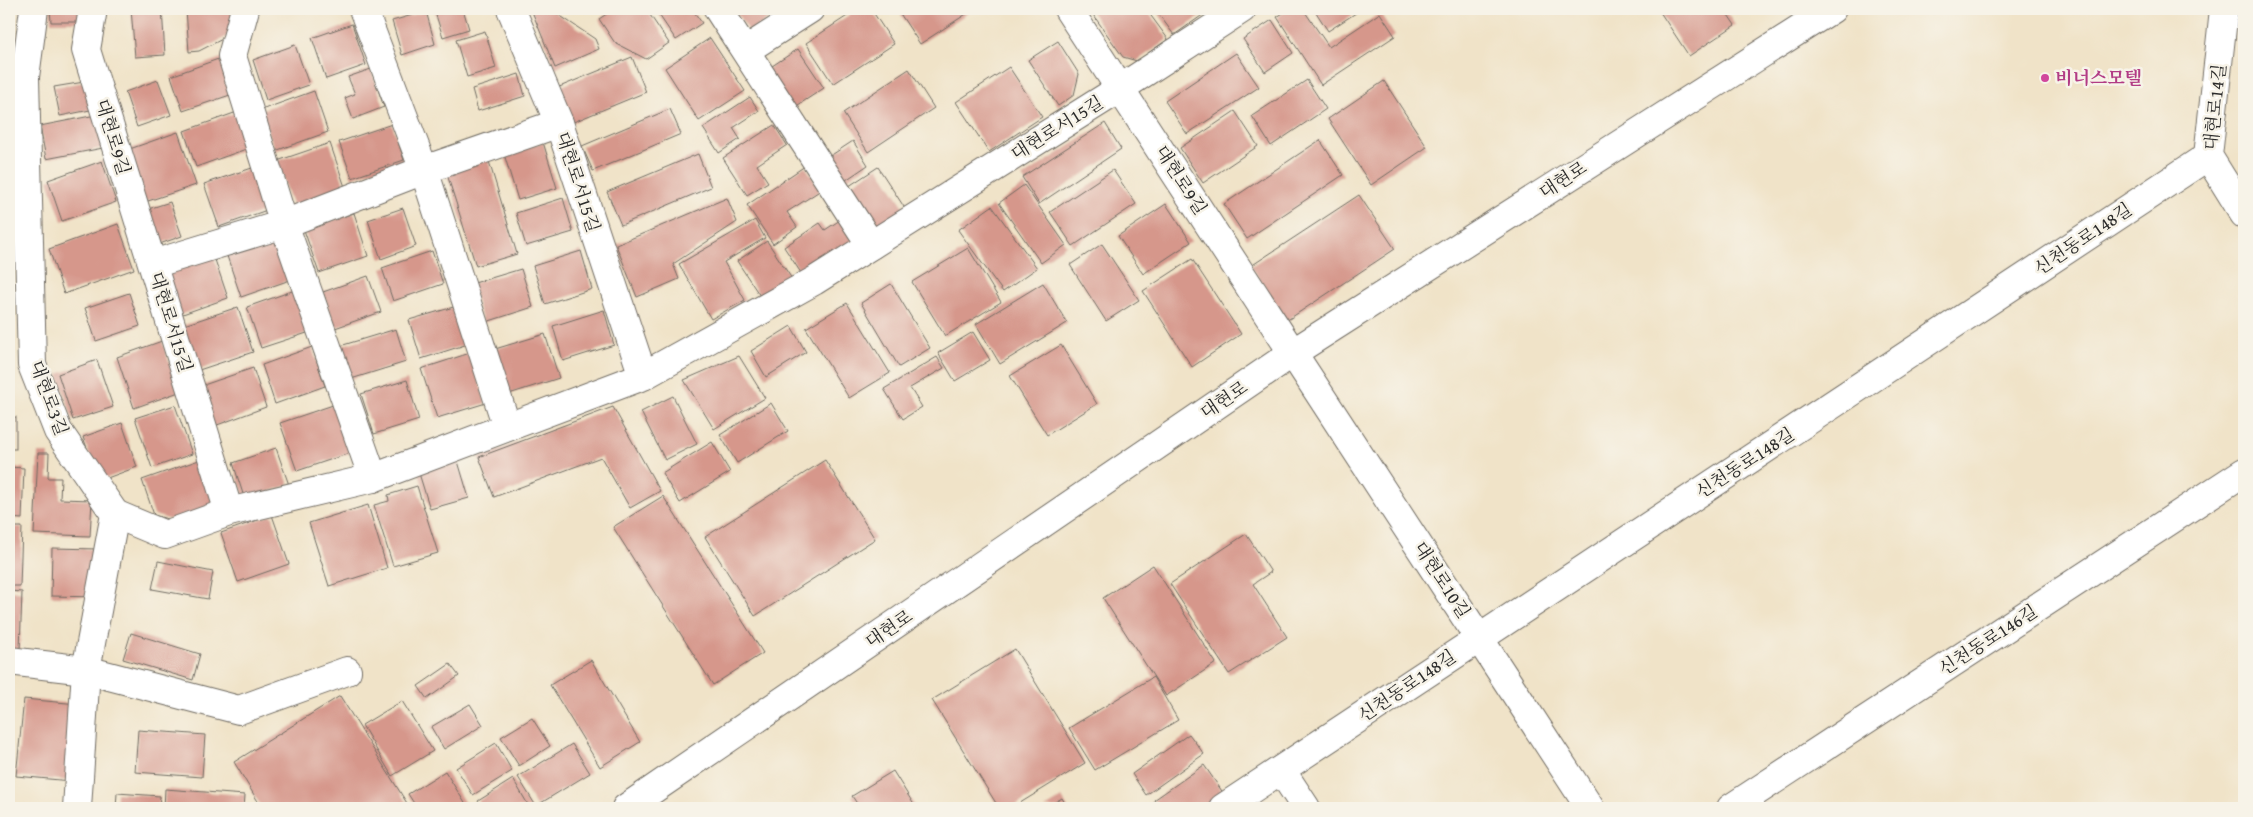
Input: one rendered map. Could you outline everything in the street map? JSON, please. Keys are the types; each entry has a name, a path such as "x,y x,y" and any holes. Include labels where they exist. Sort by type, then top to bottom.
{"street":[{"name":"대현로3길","path":"34,9 17,77 32,365 58,431 115,514"},
{"name":"대현로9길","path":"93,9 86,50 153,264"},
{"path":"245,9 232,56 284,224 373,478"},
{"path":"363,9 424,170 507,427"},
{"path":"511,9 559,123"},
{"path":"718,9 871,245"},
{"path":"746,50 810,9"},
{"name":"대현로9길","path":"1068,9 1294,352"},
{"name":"대현로서15길","path":"115,514 165,535 230,512 373,478 643,376 814,280 1121,88 1242,9"},
{"name":"대현로","path":"626,808 1294,352 1832,9"},
{"name":"대현로14길","path":"2231,22 2208,156 2244,214"},
{"name":"대현로서15길","path":"230,512 153,264 284,224 424,170 559,123 643,376"},
{"name":"신천동로148길","path":"1223,808 2208,156"},
{"name":"대현로10길","path":"1294,352 1590,808"},
{"name":"신천동로146길","path":"1731,808 2244,472"},
{"path":"77,808 86,670 115,514"},
{"path":"9,660 86,670 239,710 348,671"},
{"path":"1281,770 1306,808"}],"building":[{"path":"50,9 89,9 89,22 51,22"},
{"path":"131,9 162,9 165,55 135,57"},
{"path":"186,9 232,9 234,33 199,51 189,52"},
{"path":"434,9 463,9 469,29 443,37"},
{"path":"531,9 550,9 595,39 599,49 555,68"},
{"path":"614,9 646,9 669,43 646,59 615,43 599,19"},
{"path":"655,9 692,9 702,23 676,40"},
{"path":"782,9 750,32 734,10"},
{"path":"858,9 871,9 894,44 833,84 806,43"},
{"path":"897,9 974,9 920,44"},
{"path":"1089,9 1146,9 1168,39 1137,61 1123,57"},
{"path":"1155,9 1211,9 1174,35"},
{"path":"1289,9 1303,9 1329,47 1380,13 1395,36 1321,85 1277,17"},
{"path":"1314,9 1362,9 1328,31"},
{"path":"1658,9 1724,9 1735,25 1689,56"},
{"path":"426,11 435,44 402,55 392,21"},
{"path":"1272,20 1293,53 1265,72 1243,39"},
{"path":"352,24 366,65 326,79 312,38"},
{"path":"485,31 496,68 467,77 456,40"},
{"path":"710,38 745,91 699,121 665,68"},
{"path":"1058,41 1079,74 1074,95 1058,106 1028,60"},
{"path":"295,45 309,85 266,100 253,60"},
{"path":"798,49 824,88 792,109 766,70"},
{"path":"1236,53 1259,87 1187,134 1165,101"},
{"path":"632,57 646,92 571,123 557,88"},
{"path":"221,58 233,94 183,111 171,76"},
{"path":"1009,67 1042,117 989,152 956,102"},
{"path":"371,69 384,107 353,119 345,98 355,94 348,77"},
{"path":"909,69 934,108 868,152 843,113"},
{"path":"519,74 525,96 478,111 472,89"},
{"path":"158,80 171,115 137,127 125,92"},
{"path":"1307,80 1326,109 1271,146 1252,116"},
{"path":"90,81 95,109 60,116 54,87"},
{"path":"1384,81 1427,147 1371,185 1328,119"},
{"path":"314,91 328,132 275,151 261,110"},
{"path":"750,97 759,111 733,128 740,139 719,153 703,128"},
{"path":"670,109 681,134 593,171 582,146"},
{"path":"1235,111 1258,146 1203,183 1180,148"},
{"path":"237,112 249,148 196,167 184,131"},
{"path":"96,115 103,148 46,159 40,126"},
{"path":"1105,123 1121,149 1039,204 1022,177"},
{"path":"392,124 404,160 352,178 339,142"},
{"path":"774,125 787,145 757,165 768,182 747,195 723,158"},
{"path":"178,132 196,185 142,203 124,151"},
{"path":"1320,140 1343,175 1247,239 1224,204"},
{"path":"853,141 868,165 840,184 824,160"},
{"path":"543,142 557,188 518,200 504,154"},
{"path":"330,143 347,193 295,212 277,161"},
{"path":"698,154 711,187 621,225 607,192"},
{"path":"488,158 517,254 476,266 446,171"},
{"path":"102,161 116,202 62,221 48,180"},
{"path":"805,166 821,190 787,212 797,227 773,244 747,205"},
{"path":"878,167 908,213 872,236 843,190"},
{"path":"252,168 267,210 219,227 204,184"},
{"path":"1113,170 1136,204 1073,246 1050,212"},
{"path":"1024,185 1066,245 1041,263 999,203"},
{"path":"1359,195 1395,249 1286,321 1251,266"},
{"path":"563,198 573,232 526,246 516,213"},
{"path":"727,198 737,222 673,264 679,279 637,297 616,245"},
{"path":"170,202 182,236 154,246 142,211"},
{"path":"1166,204 1191,242 1143,274 1118,236"},
{"path":"992,206 1037,268 1003,292 958,230"},
{"path":"403,208 416,246 381,259 368,220"},
{"path":"354,213 368,256 319,273 304,230"},
{"path":"755,220 765,238 724,262 745,300 711,319 679,264"},
{"path":"840,220 856,245 805,279 784,247 820,223 825,230"},
{"path":"118,224 134,269 64,294 49,249"},
{"path":"279,238 293,279 241,297 227,256"},
{"path":"767,241 794,282 764,302 737,261"},
{"path":"1102,244 1139,300 1106,321 1070,265"},
{"path":"968,248 1001,302 945,336 912,282"},
{"path":"432,251 443,284 393,301 382,268"},
{"path":"581,251 592,289 545,304 533,266"},
{"path":"213,254 228,298 180,315 165,271"},
{"path":"1192,259 1241,334 1192,367 1143,291"},
{"path":"521,269 533,307 483,323 471,284"},
{"path":"368,276 381,312 335,328 323,292"},
{"path":"1043,283 1067,323 1000,364 976,324"},
{"path":"891,284 930,348 899,367 861,303"},
{"path":"295,290 310,332 261,348 247,307"},
{"path":"129,293 140,326 96,341 85,308"},
{"path":"847,303 890,373 849,398 806,328"},
{"path":"457,306 468,344 421,359 409,320"},
{"path":"238,307 253,352 196,371 181,326"},
{"path":"604,310 614,345 563,361 553,326"},
{"path":"791,326 806,352 766,377 751,351"},
{"path":"396,329 406,362 351,379 340,346"},
{"path":"973,332 990,360 955,381 938,353"},
{"path":"545,334 559,378 509,394 495,349"},
{"path":"162,341 179,392 134,408 117,357"},
{"path":"1061,345 1097,404 1047,435 1010,376"},
{"path":"312,347 325,386 275,404 262,365"},
{"path":"470,353 486,403 437,418 421,369"},
{"path":"739,356 765,398 714,429 684,380"},
{"path":"937,357 944,368 910,388 922,407 903,419 884,389"},
{"path":"97,360 113,407 73,420 58,374"},
{"path":"253,368 266,407 209,428 195,388"},
{"path":"407,380 419,420 374,434 361,394"},
{"path":"673,396 697,444 665,460 641,412"},
{"path":"771,403 788,431 737,463 720,435"},
{"path":"336,404 353,452 297,471 280,423"},
{"path":"175,405 192,454 152,468 135,418"},
{"path":"613,407 660,491 630,508 601,457 494,497 479,457"},
{"path":"9,417 16,417 16,449 9,449"},
{"path":"122,423 137,467 99,481 83,437"},
{"path":"712,442 730,472 680,503 662,473"},
{"path":"276,448 289,485 245,500 233,463"},
{"path":"38,453 49,453 48,478 61,478 60,499 92,500 90,536 34,534"},
{"path":"457,458 469,498 430,509 418,470"},
{"path":"199,460 216,510 181,523 154,515 142,480"},
{"path":"825,460 875,539 755,616 705,537"},
{"path":"9,467 24,468 22,519 9,518"},
{"path":"417,486 438,553 393,566 374,505 389,501 388,495"},
{"path":"663,496 763,653 713,685 613,527"},
{"path":"368,505 387,568 329,586 309,523"},
{"path":"272,515 289,564 238,582 221,533"},
{"path":"9,527 22,527 20,586 9,586"},
{"path":"1246,534 1271,572 1253,584 1287,637 1229,674 1170,584"},
{"path":"52,548 98,549 97,597 51,596"},
{"path":"158,561 213,572 208,599 152,589"},
{"path":"1153,565 1216,663 1166,696 1103,598"},
{"path":"9,591 22,592 20,650 9,649"},
{"path":"131,633 200,654 193,680 123,659"},
{"path":"1015,649 1085,763 1012,808 999,808 932,700"},
{"path":"591,660 640,742 600,767 550,685"},
{"path":"450,664 459,676 427,699 418,686"},
{"path":"1153,677 1178,720 1095,770 1069,728"},
{"path":"340,696 410,808 262,808 234,762"},
{"path":"24,699 78,704 71,781 16,776"},
{"path":"402,701 433,751 392,776 362,725"},
{"path":"470,704 483,725 444,749 431,727"},
{"path":"532,718 550,746 519,766 501,737"},
{"path":"138,730 205,735 202,777 135,772"},
{"path":"1189,734 1204,754 1146,795 1132,774"},
{"path":"496,743 512,771 473,795 456,768"},
{"path":"572,744 590,773 536,806 518,777"},
{"path":"1204,765 1226,797 1211,808 1160,808 1154,800"},
{"path":"445,771 468,808 417,808 408,794"},
{"path":"893,771 916,808 860,808 852,796"},
{"path":"513,779 530,808 482,808 478,801"},
{"path":"165,789 245,795 244,808 164,808"},
{"path":"117,793 160,796 159,808 116,808"},
{"path":"1062,798 1068,808 1045,808"}],"place":[{"name":"비너스모텔","path":"2045,78"}]}
